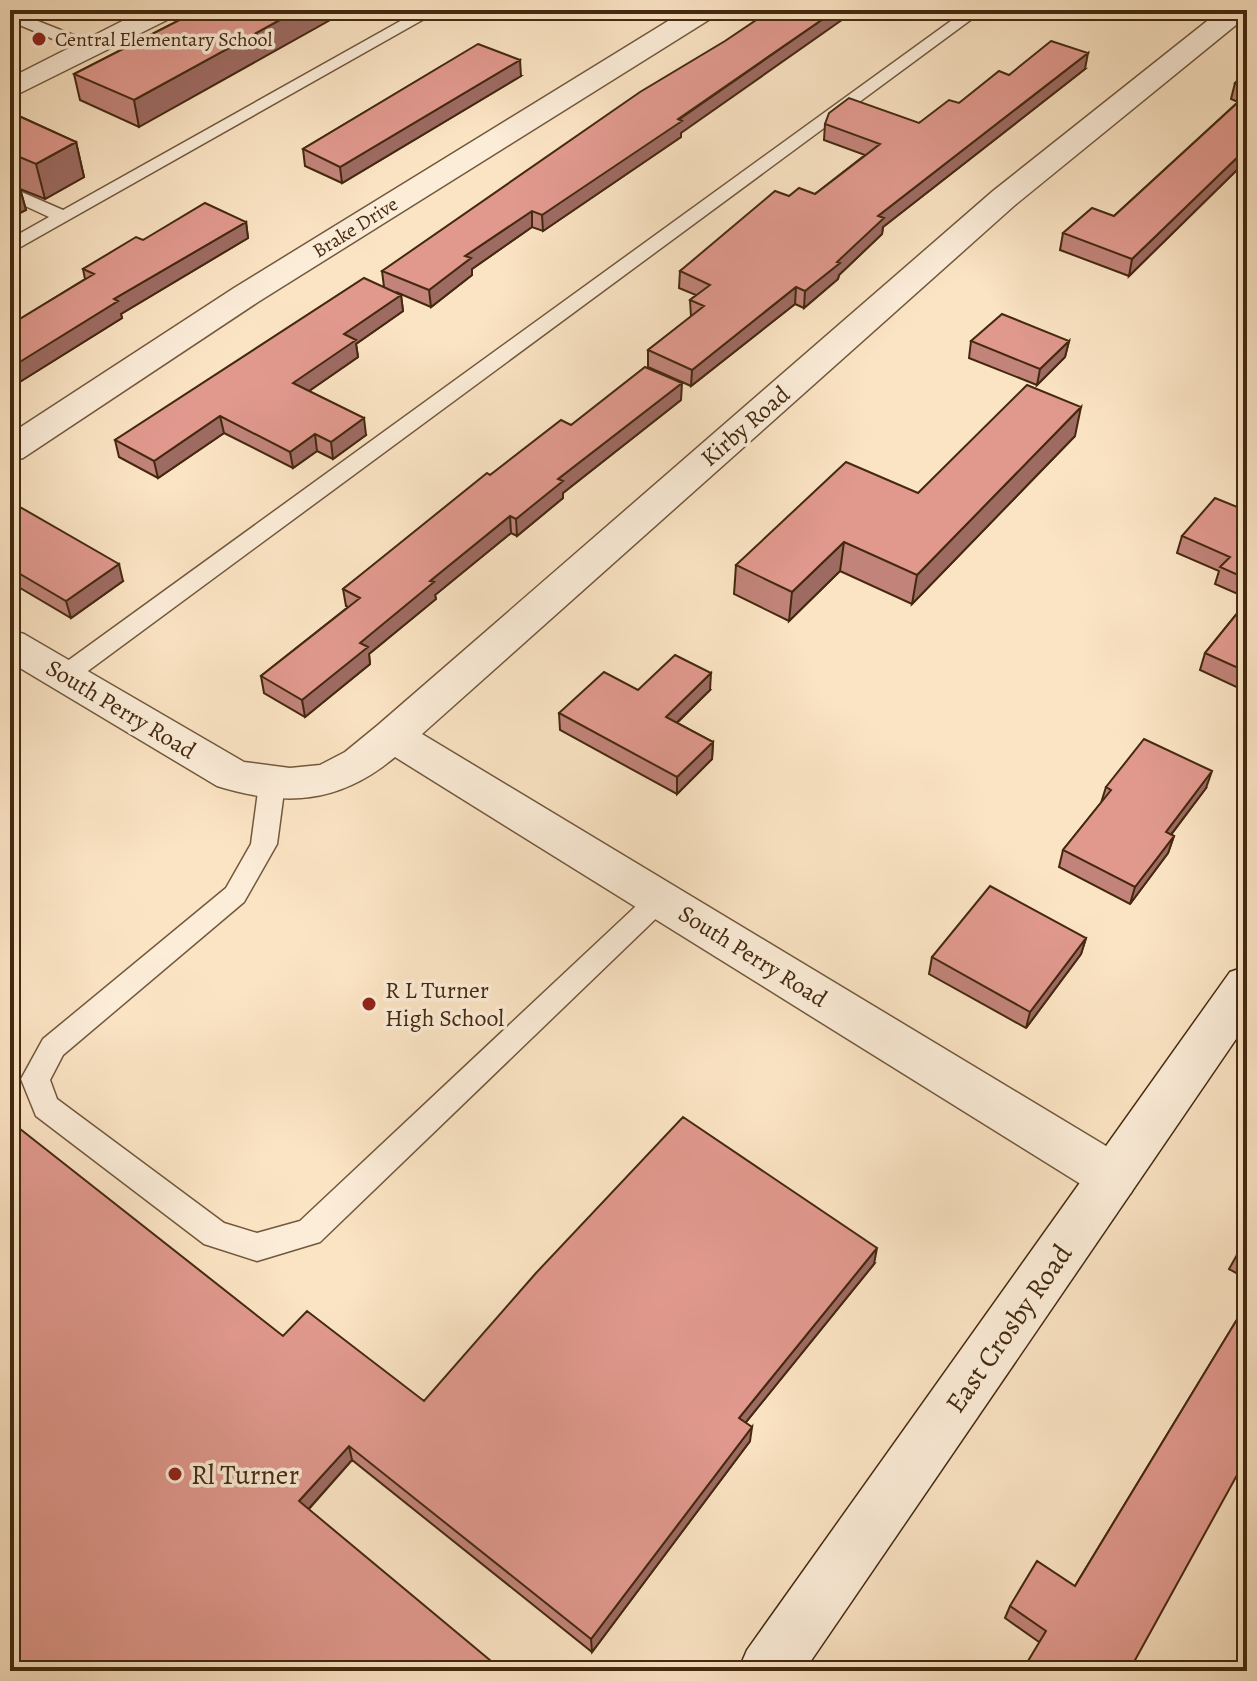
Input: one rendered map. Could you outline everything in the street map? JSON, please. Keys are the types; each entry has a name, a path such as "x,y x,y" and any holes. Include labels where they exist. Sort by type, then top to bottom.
{"street":[{"path":"10,89 165,10"},
{"name":"Brake Drive","path":"10,450 246,295 705,10"},
{"name":"Kirby Road","path":"252,779 308,783 347,770 393,736 1004,198 1238,10"},
{"name":"South Perry Road","path":"10,644 252,779"},
{"name":"South Perry Road","path":"393,736 1113,1177"},
{"name":"East Crosby Road","path":"768,1671 1247,985"}],"lane":[{"path":"10,247 432,10"},
{"path":"64,676 976,10"},
{"path":"10,15 90,48"},
{"path":"10,192 63,217"},
{"path":"252,779 264,844 235,895 53,1047 35,1079 46,1107 176,1207 215,1234 257,1247 309,1232 660,899"}],"building":[{"path":"199,10 298,10 134,100 74,74"},
{"path":"771,10 836,10 678,119 682,121 542,215 532,211 465,256 471,258 429,290 382,271 640,92"},
{"path":"1051,41 1088,53 878,216 884,218 837,262 840,263 805,291 796,287 692,370 648,350 704,306 690,300 710,285 680,271 775,191 789,196 799,188 815,194 880,144 825,124 829,113 849,98 919,123 949,100 959,103 999,71 1009,75"},
{"path":"478,44 520,60 340,167 303,149"},
{"path":"1247,72 1247,87 1235,83"},
{"path":"1247,94 1247,148 1132,259 1063,233 1092,208 1114,216"},
{"path":"10,112 76,142 36,164 10,153"},
{"path":"205,203 246,222 114,299 118,301 10,368 10,325 94,274 83,269 136,237 143,240"},
{"path":"364,278 401,295 344,334 356,340 293,383 364,418 331,442 315,434 290,452 220,416 154,461 115,440"},
{"path":"1002,314 1069,341 1040,369 971,341"},
{"path":"645,367 682,383 558,479 563,481 516,519 510,516 430,581 434,582 360,643 368,647 302,700 261,676 360,598 343,589 487,473 490,475 561,420 571,425"},
{"path":"1027,385 1081,407 917,575 844,542 792,592 736,565 846,462 918,493"},
{"path":"1215,498 1247,511 1247,579 1220,567 1230,557 1182,536"},
{"path":"20,507 119,564 66,601 10,568 10,514"},
{"path":"1247,601 1247,672 1205,653"},
{"path":"675,655 711,673 666,717 713,742 677,777 559,713 604,672 638,690"},
{"path":"1144,739 1212,771 1166,832 1174,836 1135,887 1063,850 1111,790 1106,787"},
{"path":"990,886 1086,938 1030,1012 932,957"},
{"path":"683,1117 877,1248 739,1418 752,1427 591,1639 349,1446 299,1501 503,1671 10,1671 10,1121 283,1336 307,1311 424,1401 536,1273"},
{"path":"1247,1237 1247,1260 1237,1254"},
{"path":"1247,1303 1247,1457 1129,1671 1022,1671 1046,1631 1010,1606 1037,1561 1075,1586"}],"place":[{"name":"Central Elementary School","path":"39,39"},
{"name":"R L Turner High School","path":"369,1004"},
{"name":"Rl Turner","path":"175,1474"}]}
